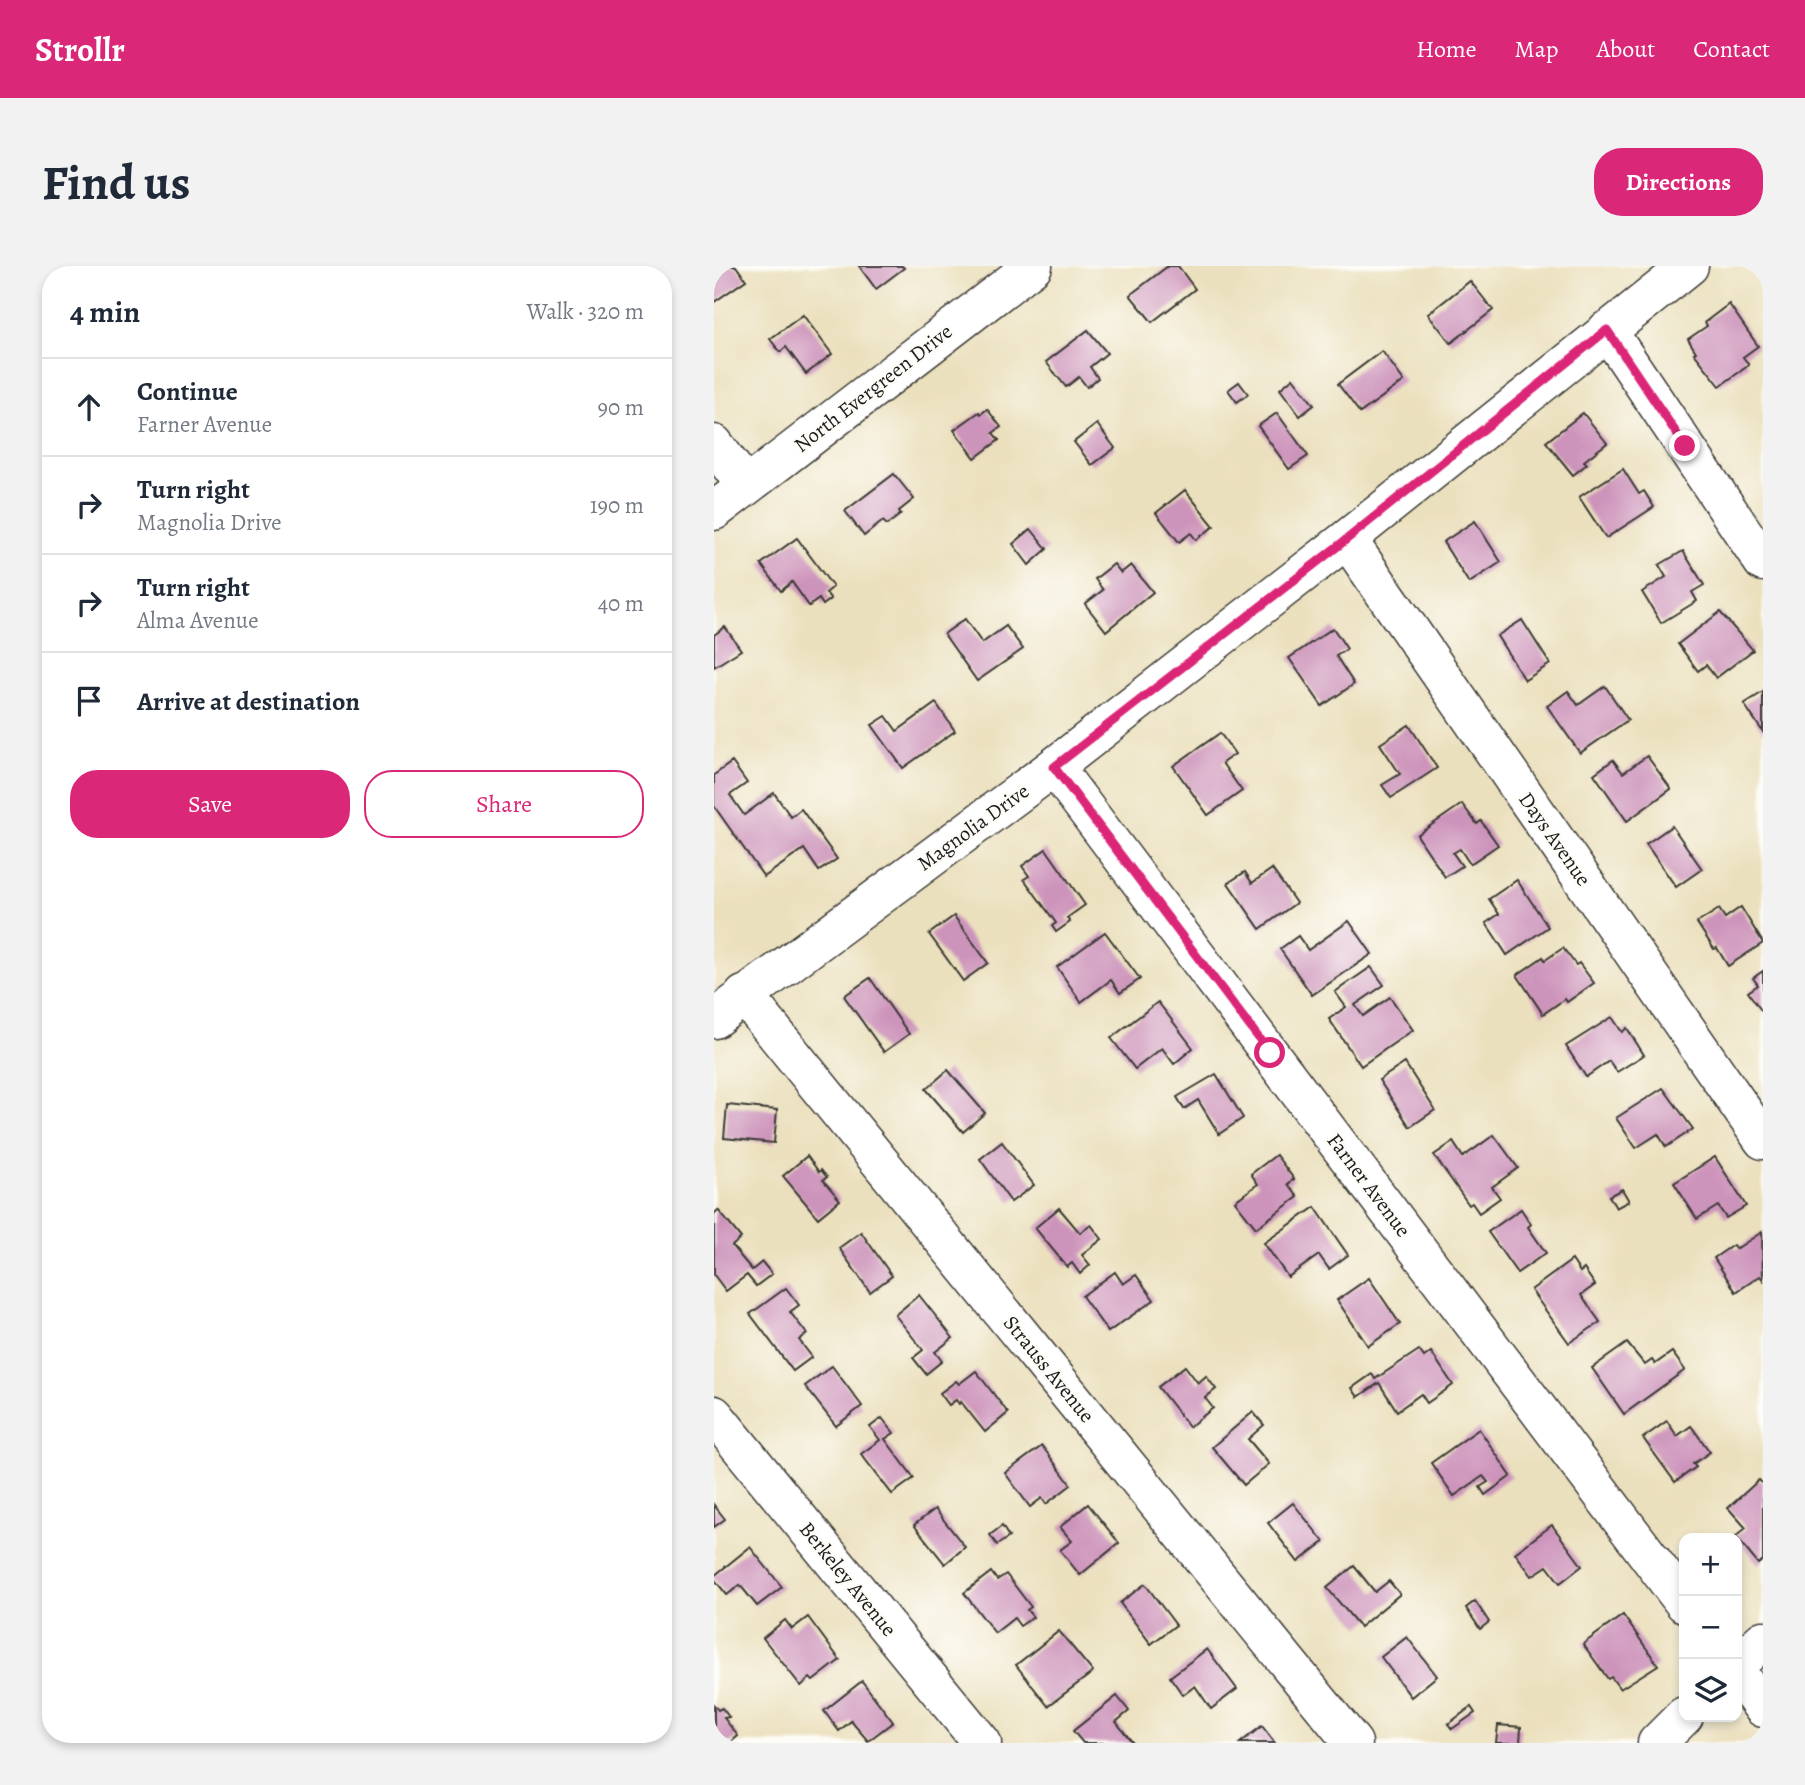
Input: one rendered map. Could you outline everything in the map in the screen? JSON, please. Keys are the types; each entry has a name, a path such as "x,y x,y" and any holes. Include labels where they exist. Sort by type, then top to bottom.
{"street":[{"name":"North Evergreen Drive","path":"714,511 1033,266"},
{"name":"Magnolia Drive","path":"714,1019 1054,767 1347,539 1689,266"},
{"path":"1607,330 1763,562"},
{"path":"714,444 746,486"},
{"name":"Days Avenue","path":"1347,539 1763,1140"},
{"name":"Farner Avenue","path":"1054,767 1679,1596"},
{"name":"Strauss Avenue","path":"744,995 1353,1743"},
{"name":"Berkeley Avenue","path":"714,1415 982,1743"},
{"path":"1742,1659 1763,1640"},
{"path":"1742,1680 1763,1708"},
{"path":"1657,1743 1679,1721"}],"building":[{"path":"714,266 736,266 746,280 714,302"},
{"path":"859,266 902,266 904,268 876,289"},
{"path":"1168,266 1178,266 1195,289 1152,322 1130,295"},
{"path":"1470,281 1493,310 1451,343 1428,314"},
{"path":"1729,304 1758,346 1743,357 1749,365 1720,386 1694,353 1696,352 1688,339 1707,326 1705,322"},
{"path":"803,315 832,354 806,374 786,347 780,352 770,339"},
{"path":"1088,330 1107,353 1090,367 1098,378 1087,387 1079,377 1066,387 1046,362"},
{"path":"1382,351 1404,381 1360,413 1338,384"},
{"path":"1293,378 1314,405 1300,416 1280,389"},
{"path":"1239,382 1248,394 1237,402 1228,390"},
{"path":"987,409 1001,427 993,433 999,440 975,458 954,430"},
{"path":"1277,413 1308,456 1289,469 1258,426"},
{"path":"1583,413 1607,443 1584,461 1587,464 1573,475 1546,442"},
{"path":"1097,424 1115,448 1092,465 1074,442"},
{"path":"1623,469 1639,494 1644,491 1654,507 1606,538 1579,497"},
{"path":"894,474 914,499 887,525 883,521 864,536 845,511"},
{"path":"1185,490 1214,526 1196,540 1191,533 1179,542 1156,513"},
{"path":"1475,521 1501,562 1469,583 1443,542"},
{"path":"1031,529 1047,549 1029,565 1013,544"},
{"path":"797,538 833,587 826,593 831,599 823,605 819,599 809,606 792,582 781,591 761,564"},
{"path":"1683,551 1704,585 1692,592 1697,601 1661,623 1642,592 1666,577 1659,565"},
{"path":"1114,564 1121,573 1131,565 1153,592 1106,631 1085,604 1103,590 1095,579"},
{"path":"1720,612 1753,650 1716,678 1706,665 1698,671 1678,644"},
{"path":"965,619 982,643 1006,626 1023,649 977,681 944,634"},
{"path":"1522,620 1550,664 1525,680 1497,636"},
{"path":"725,627 741,650 714,667 714,635"},
{"path":"1333,628 1347,649 1336,656 1354,684 1322,706 1289,658"},
{"path":"1605,686 1628,720 1580,753 1547,706 1568,691 1578,705"},
{"path":"1763,692 1763,732 1744,704"},
{"path":"936,703 955,731 903,768 872,725 886,716 897,731"},
{"path":"1409,725 1437,768 1391,798 1382,785 1400,774 1380,744"},
{"path":"1220,733 1235,754 1222,763 1242,791 1208,815 1173,766"},
{"path":"1647,756 1671,789 1627,821 1594,774 1613,760 1623,773"},
{"path":"732,762 747,783 730,795 744,815 774,793 791,817 801,809 837,859 819,871 804,849 764,877 714,806 714,775"},
{"path":"1462,804 1477,824 1481,821 1498,845 1470,864 1460,849 1453,853 1462,866 1445,877 1417,835"},
{"path":"1672,826 1702,869 1676,887 1646,844"},
{"path":"1046,849 1085,905 1067,918 1070,922 1056,932 1052,926 1056,923 1024,879 1029,876 1022,866"},
{"path":"1272,869 1296,903 1260,929 1228,883 1245,872 1252,883"},
{"path":"1517,880 1548,927 1507,955 1486,923 1499,914 1489,899"},
{"path":"1741,907 1763,943 1728,966 1697,923 1719,909 1725,918"},
{"path":"954,916 988,963 963,981 929,934"},
{"path":"1349,921 1372,954 1312,995 1280,949 1298,936 1308,950"},
{"path":"1105,932 1140,979 1120,993 1111,980 1081,1002 1057,967"},
{"path":"1563,948 1594,983 1567,1002 1565,999 1543,1014 1517,975 1543,957 1545,960"},
{"path":"1371,967 1384,985 1355,1005 1363,1016 1390,997 1413,1030 1361,1066 1329,1019 1346,1007 1335,992"},
{"path":"1763,971 1763,1013 1748,992 1758,985 1753,978"},
{"path":"870,978 909,1034 884,1052 844,996"},
{"path":"1158,1002 1193,1048 1174,1064 1162,1048 1135,1069 1111,1038"},
{"path":"1612,1017 1622,1032 1627,1028 1644,1055 1617,1072 1609,1061 1586,1077 1566,1046"},
{"path":"1405,1063 1435,1110 1410,1127 1379,1080"},
{"path":"948,1070 985,1113 963,1132 926,1089"},
{"path":"1216,1074 1243,1118 1219,1134 1198,1100 1184,1109 1177,1097"},
{"path":"1663,1088 1693,1129 1666,1147 1658,1134 1636,1148 1616,1118"},
{"path":"727,1105 777,1110 774,1143 724,1138"},
{"path":"1494,1135 1518,1168 1492,1187 1500,1198 1479,1213 1472,1203 1469,1205 1434,1155 1453,1142 1463,1157"},
{"path":"1002,1142 1034,1185 1011,1202 980,1159"},
{"path":"1276,1155 1294,1179 1288,1184 1298,1197 1256,1228 1235,1201 1258,1184 1251,1174"},
{"path":"807,1156 819,1172 821,1170 827,1177 823,1180 840,1200 818,1218 783,1176"},
{"path":"1715,1157 1746,1206 1726,1218 1718,1206 1697,1219 1674,1183"},
{"path":"1622,1189 1629,1201 1616,1208 1609,1196"},
{"path":"1315,1207 1348,1255 1329,1269 1319,1255 1288,1277 1264,1243"},
{"path":"1059,1208 1080,1233 1091,1225 1102,1239 1082,1255 1090,1265 1080,1274 1072,1263 1067,1267 1035,1228"},
{"path":"1521,1209 1531,1224 1528,1227 1546,1253 1517,1273 1488,1232"},
{"path":"718,1210 741,1238 732,1246 752,1270 762,1262 772,1274 756,1286 747,1275 726,1291 714,1275 714,1214"},
{"path":"861,1232 892,1276 870,1292 839,1248"},
{"path":"1762,1232 1763,1280 1760,1276 1736,1292 1714,1258 1733,1245 1736,1249"},
{"path":"1572,1260 1580,1272 1584,1269 1595,1285 1581,1295 1600,1322 1569,1343 1531,1290"},
{"path":"1115,1272 1123,1284 1136,1275 1154,1300 1108,1332 1082,1296"},
{"path":"1369,1278 1400,1324 1368,1346 1337,1300"},
{"path":"786,1288 799,1305 790,1312 807,1334 799,1340 812,1357 793,1371 750,1314"},
{"path":"919,1295 953,1338 935,1352 942,1361 926,1374 913,1358 923,1350 895,1315"},
{"path":"1627,1343 1645,1365 1652,1360 1655,1364 1672,1352 1685,1370 1624,1414 1592,1368"},
{"path":"1419,1350 1424,1357 1431,1352 1453,1385 1427,1403 1421,1394 1397,1411 1379,1383 1358,1397 1352,1388 1372,1374 1375,1379"},
{"path":"832,1366 862,1406 836,1426 805,1386"},
{"path":"1185,1366 1198,1383 1206,1376 1216,1389 1205,1398 1213,1408 1189,1427 1158,1387"},
{"path":"976,1371 1008,1413 985,1432 961,1402 959,1404 956,1400 949,1405 940,1393 956,1381 959,1384"},
{"path":"1253,1412 1264,1425 1248,1439 1269,1464 1244,1485 1212,1447"},
{"path":"882,1418 894,1433 885,1439 914,1478 892,1494 861,1454 880,1440 870,1427"},
{"path":"1667,1421 1677,1436 1691,1426 1710,1452 1693,1464 1696,1467 1675,1482 1643,1438"},
{"path":"1479,1429 1511,1476 1485,1495 1480,1487 1488,1482 1483,1476 1454,1496 1431,1463"},
{"path":"1042,1446 1071,1485 1046,1504 1042,1498 1030,1507 1005,1473"},
{"path":"1759,1480 1763,1484 1763,1560 1758,1564 1742,1544 1740,1533 1746,1528 1728,1508"},
{"path":"1293,1503 1324,1542 1298,1562 1268,1523"},
{"path":"1088,1504 1119,1543 1080,1575 1060,1550 1072,1541 1060,1527"},
{"path":"714,1505 725,1519 714,1527"},
{"path":"935,1509 965,1547 945,1564 914,1525"},
{"path":"1552,1525 1582,1566 1560,1583 1547,1566 1532,1576 1515,1553"},
{"path":"1002,1526 1009,1537 997,1545 990,1535"},
{"path":"750,1547 782,1587 757,1606 740,1585 727,1595 714,1579 714,1576"},
{"path":"1354,1566 1375,1592 1389,1581 1400,1594 1360,1627 1327,1588"},
{"path":"991,1572 997,1580 1006,1574 1031,1607 1027,1610 1033,1617 1020,1626 1014,1618 995,1633 964,1593"},
{"path":"1145,1584 1176,1625 1151,1644 1120,1603"},
{"path":"1475,1601 1489,1622 1480,1629 1466,1608"},
{"path":"1623,1615 1658,1665 1620,1689 1611,1677 1608,1679 1583,1644"},
{"path":"808,1617 840,1660 813,1681 810,1678 801,1686 763,1638 785,1620 792,1629"},
{"path":"1059,1631 1093,1672 1048,1706 1016,1665"},
{"path":"1407,1637 1437,1676 1411,1697 1381,1657"},
{"path":"1207,1649 1237,1689 1211,1709 1195,1686 1183,1695 1170,1677"},
{"path":"862,1681 893,1722 868,1741 851,1721 839,1731 824,1711"},
{"path":"1117,1696 1129,1711 1116,1722 1133,1743 1083,1743 1073,1731"},
{"path":"714,1705 718,1710 722,1708 729,1717 724,1718 738,1736 730,1743 714,1743"},
{"path":"1471,1707 1475,1713 1452,1729 1448,1724"},
{"path":"1498,1725 1521,1727 1520,1743 1496,1743"},
{"path":"1262,1726 1275,1743 1240,1743"}],"route":[{"path":"1270,1053 1054,767 1347,539 1607,330 1685,446"}]}
